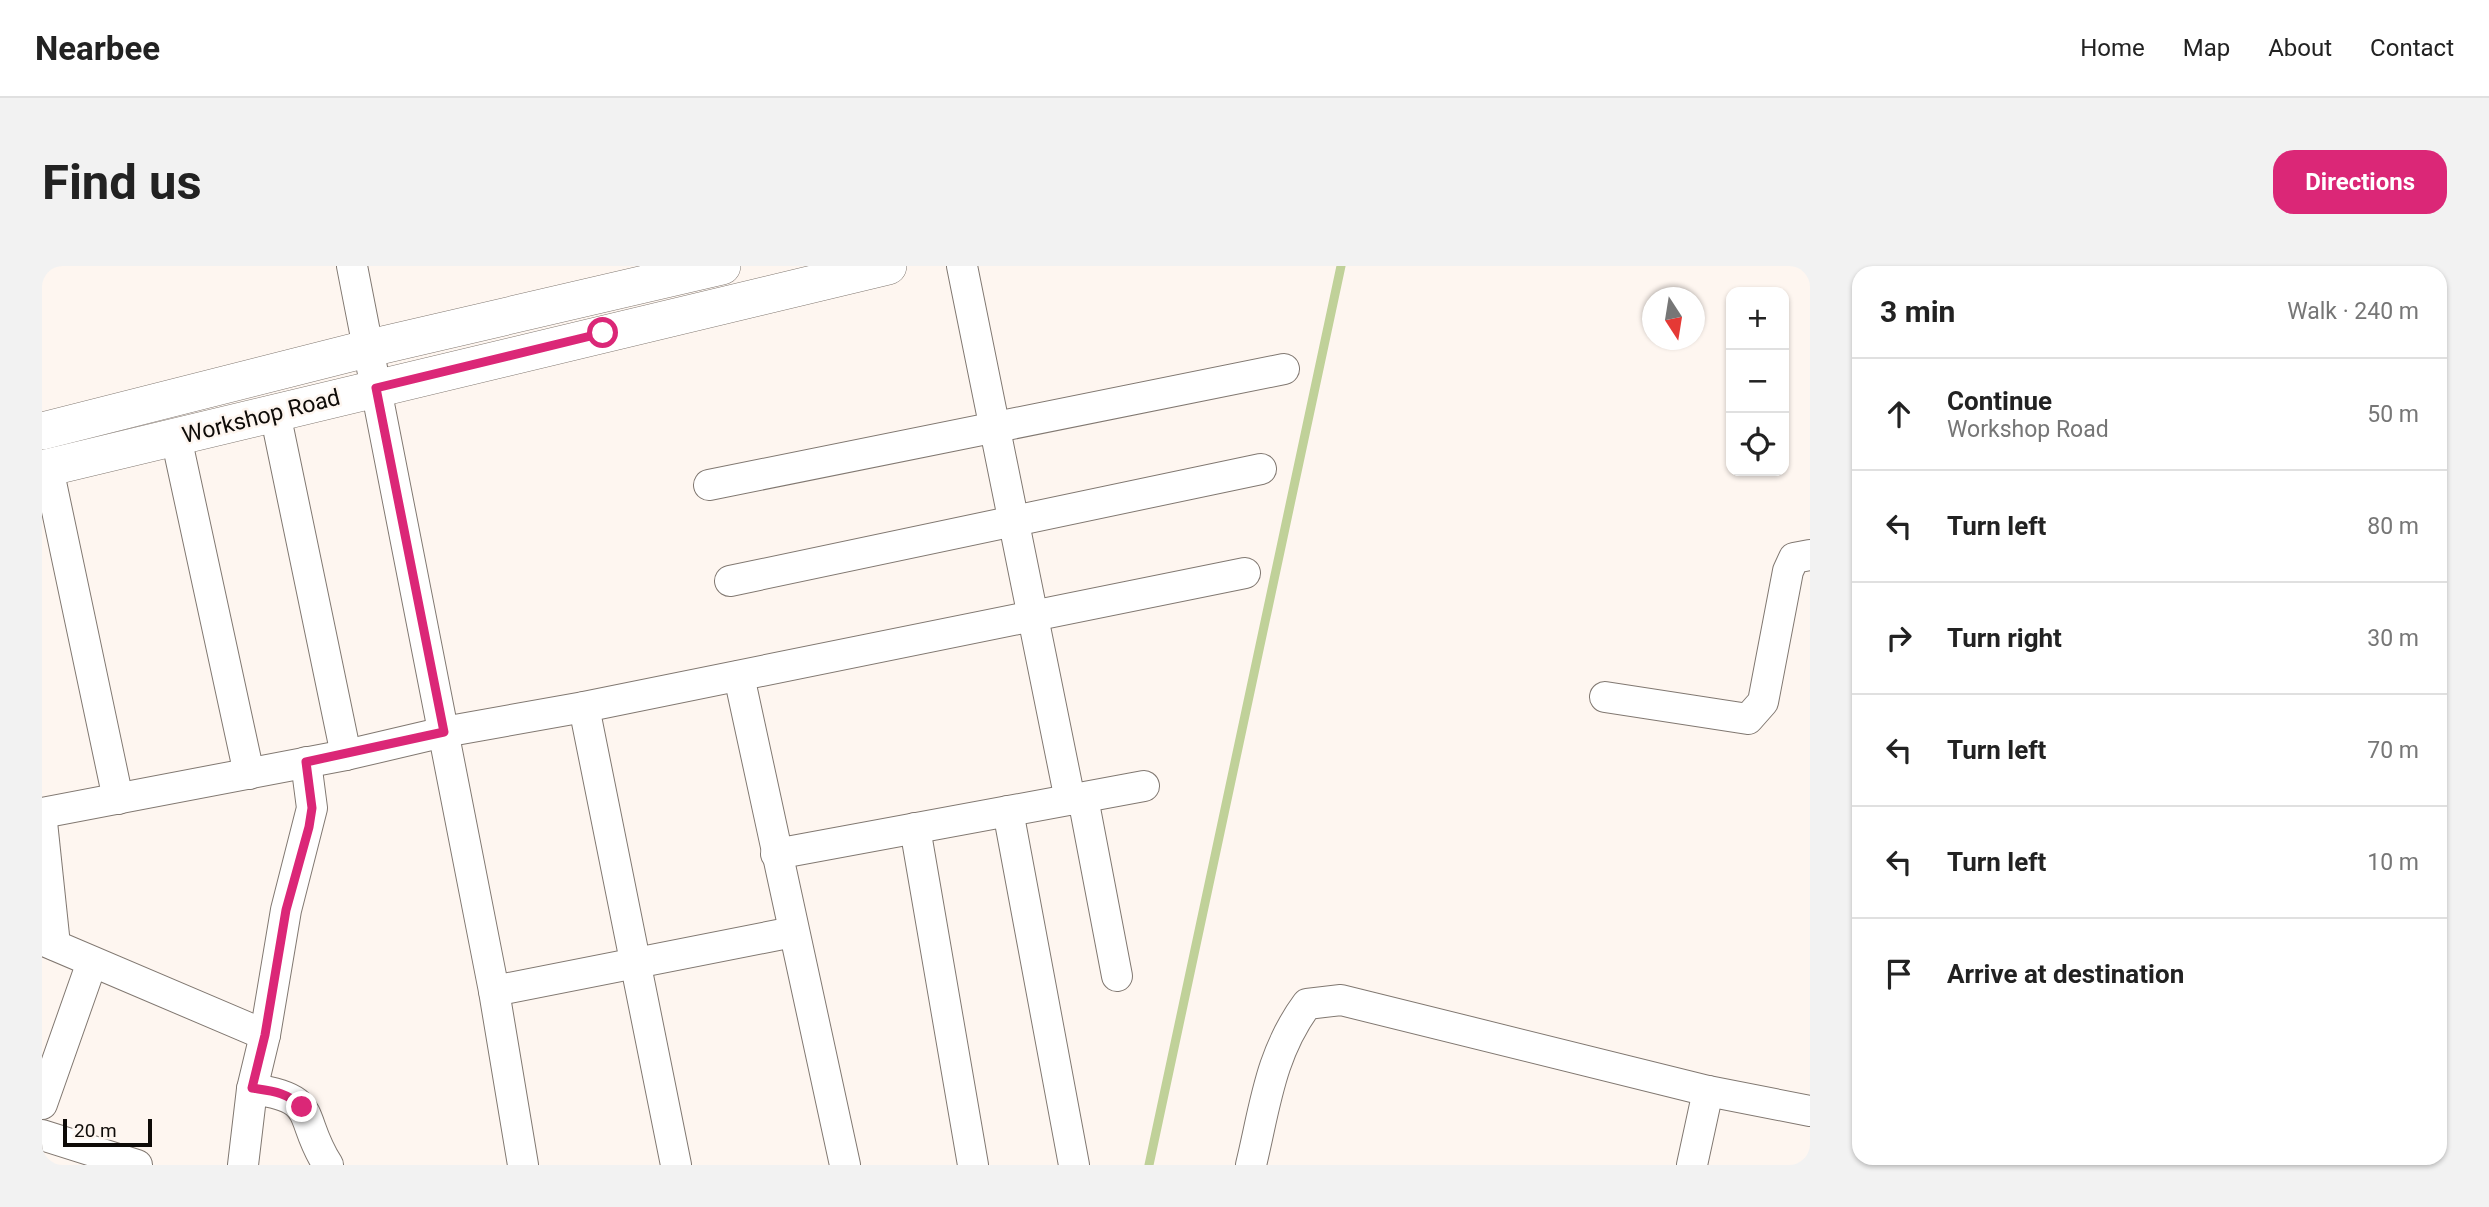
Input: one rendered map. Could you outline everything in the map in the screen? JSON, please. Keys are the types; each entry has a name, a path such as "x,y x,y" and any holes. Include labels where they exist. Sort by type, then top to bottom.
{"main road":[{"name":"Workshop Road","path":"42,431 370,348 722,266"},
{"name":"Workshop Road","path":"45,468 888,266"}],"street":[{"path":"352,266 494,991 523,1165"},
{"path":"962,266 1033,616 1117,976"},
{"path":"709,485 1284,369"},
{"path":"275,413 346,755"},
{"path":"176,437 249,774"},
{"path":"45,468 118,799"},
{"path":"730,581 1261,469"},
{"path":"1605,697 1748,719 1763,702 1788,571 1794,558 1810,555"},
{"path":"42,813 346,755 444,732 584,707 1245,573"},
{"path":"739,676 845,1165"},
{"path":"584,707 676,1165"},
{"path":"243,1165 252,1088 265,1035 286,910 311,817 306,762"},
{"path":"776,854 1144,786"},
{"path":"1007,811 1073,1165"},
{"path":"42,822 48,942 265,1035"},
{"path":"915,828 973,1165"},
{"path":"494,991 793,932"},
{"path":"42,1104 92,962"},
{"path":"1251,1165 1267,1083 1293,1023 1307,1004 1341,1000 1708,1091 1810,1111"},
{"path":"252,1088 292,1097 302,1107 328,1165"},
{"path":"1692,1165 1708,1091"},
{"path":"42,1135 137,1165"}],"waterway":[{"path":"1149,1165 1341,266"}],"route":[{"path":"302,1107 292,1097 279,1092 252,1088 265,1035 286,910 309,827 312,808 306,762 444,732 376,388 603,333"}]}
